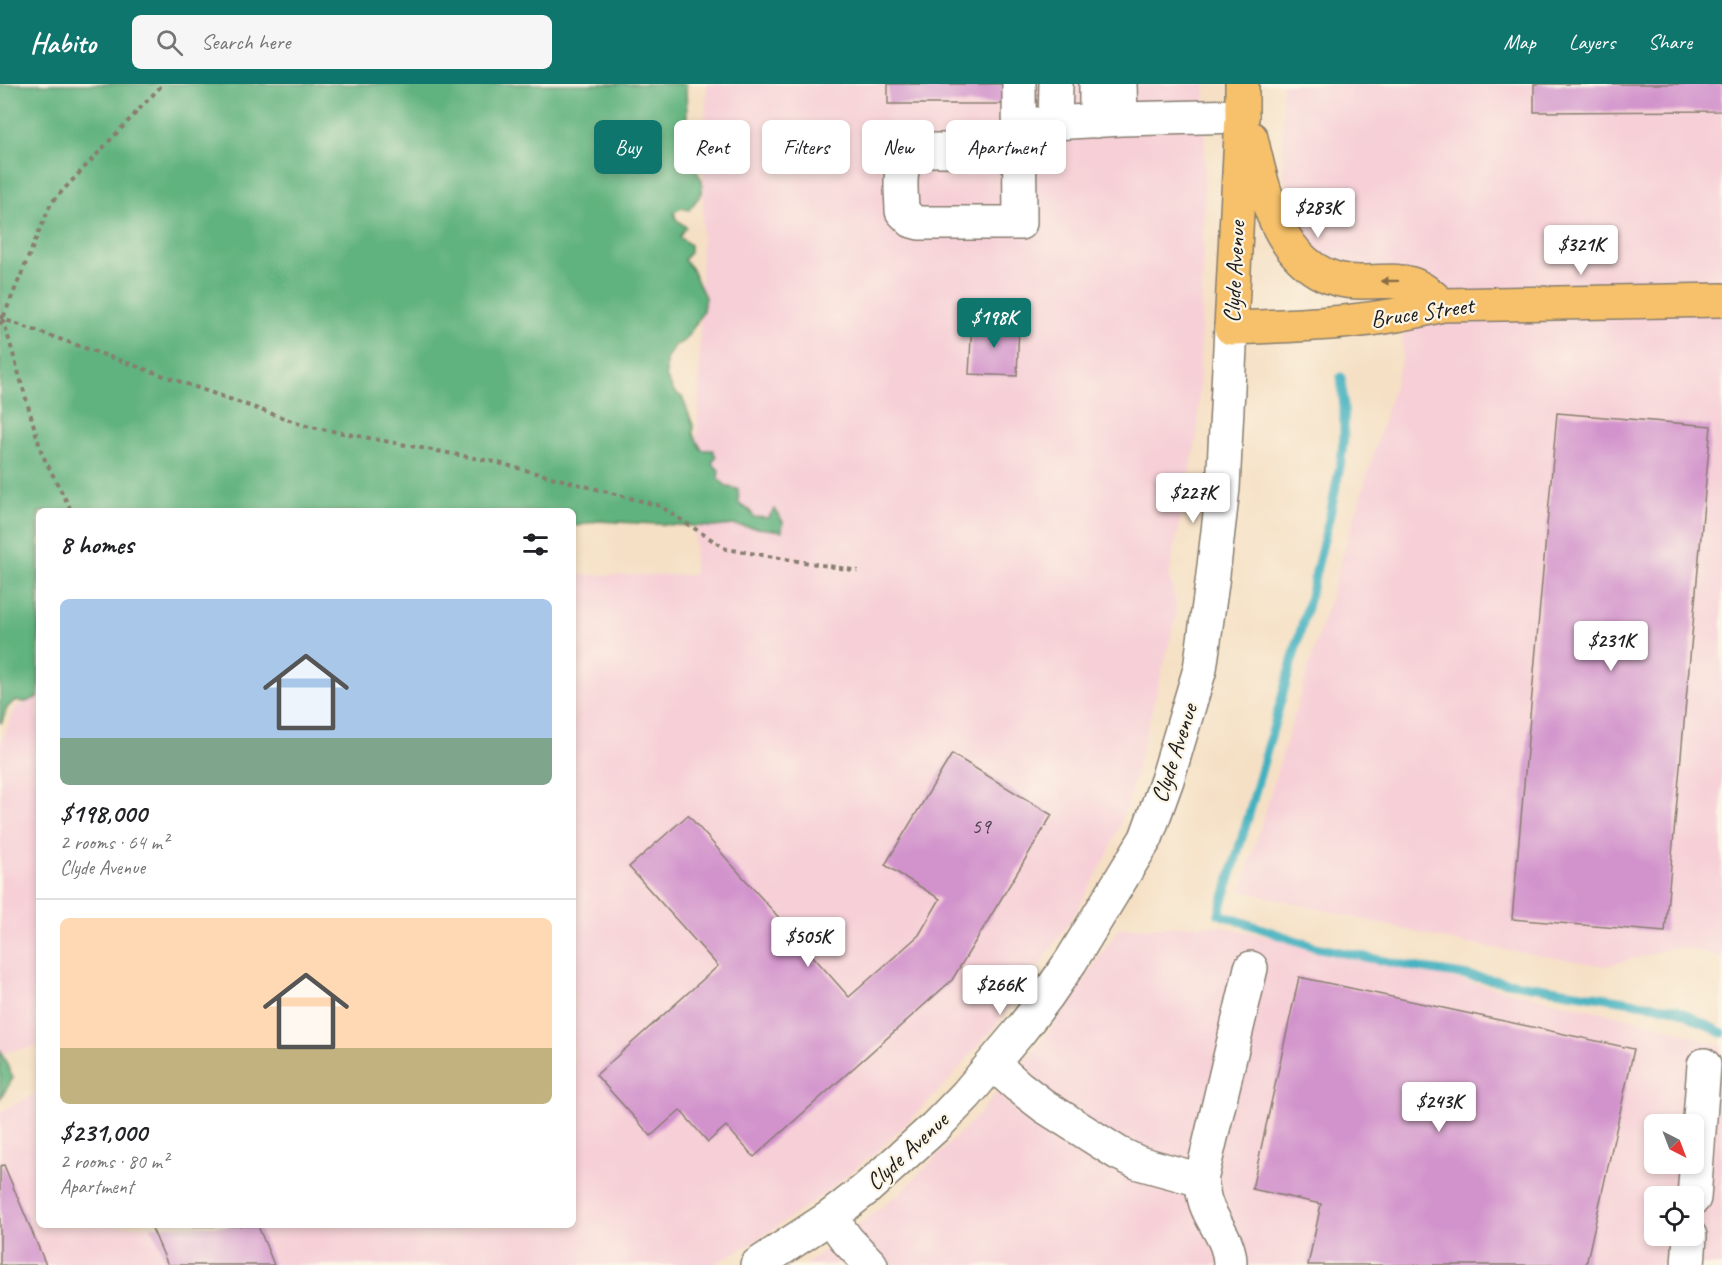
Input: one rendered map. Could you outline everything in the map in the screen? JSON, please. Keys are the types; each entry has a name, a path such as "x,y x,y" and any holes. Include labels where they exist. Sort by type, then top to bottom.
{"main road":[{"path":"1242,101 1258,170 1273,218 1286,240 1301,258 1313,268 1342,280 1403,281 1416,285 1429,292 1442,305"},
{"name":"Clyde Avenue","path":"1231,328 1242,101"},
{"name":"Bruce Street","path":"1231,328 1376,319 1442,305 1722,300"}],"street":[{"path":"1019,84 1019,120"},
{"path":"1056,84 1056,120"},
{"path":"1096,84 1108,120"},
{"path":"1108,120 1120,84"},
{"path":"1066,122 1108,120 1242,101"},
{"name":"Clyde Avenue","path":"765,1263 866,1190 950,1111 993,1064 1047,996 1146,838 1167,780 1200,669 1223,488 1231,328"},
{"path":"1230,1265 1225,1242 1206,1204 1201,1180 1251,968"},
{"path":"993,1064 1044,1106 1119,1153 1147,1166 1201,1180"},
{"path":"1695,1186 1704,1065"},
{"path":"830,1217 848,1241 871,1265"},
{"path":"1688,1265 1689,1246"}],"path":[{"path":"0,325 51,204 164,84"},
{"path":"2,317 42,454 70,508"},
{"path":"2,317 306,426 495,462 660,506 726,549 858,571"}],"shaded area":[{"path":"707,84 1205,84 1204,224 1198,430 1169,576 1176,601 1176,616 1128,803 1108,854 1076,912 1036,972 993,1029 943,1087 882,1147 823,1195 751,1244 712,1265 0,1265 0,1112 36,1094 36,1228 576,1228 576,575 694,575 704,174 750,174 750,120 706,120"},
{"path":"1282,84 1722,84 1722,957 1678,947 1606,966 1462,943 1241,891 1403,356 1401,269 1329,262 1309,244 1292,210 1283,172"},
{"path":"36,698 36,1047 2,1053 0,1049 0,745 16,707"},
{"path":"1216,925 1668,1027 1722,1047 1722,1265 805,1265 899,1194 977,1116 1046,1036 1119,928"}],"green space":[{"path":"0,84 686,84 687,120 674,120 674,174 698,174 702,180 702,193 689,210 681,208 674,212 676,219 686,227 679,237 690,245 690,252 684,260 691,268 705,297 703,311 695,325 684,341 674,346 666,360 666,376 674,392 682,397 693,425 693,434 702,450 713,450 716,457 712,463 719,470 718,479 728,487 738,489 739,504 750,511 754,517 768,518 775,509 783,522 782,531 733,525 714,527 597,521 577,526 576,508 36,508 36,698 26,702 14,701 7,708 0,723"},
{"path":"0,1049 13,1078 0,1099"}],"building":[{"path":"888,84 1003,84 1003,104 888,104"},
{"path":"1534,84 1722,84 1722,111 1534,112"},
{"path":"972,321 1019,323 1017,376 969,374"},
{"path":"1557,413 1711,426 1665,932 1512,919"},
{"path":"952,754 1052,815 952,980 754,1157 726,1126 708,1142 680,1110 651,1136 596,1075 718,966 629,867 688,815 849,997 919,935 940,899 885,865"},
{"path":"1299,977 1634,1049 1586,1265 1308,1265 1321,1204 1252,1189"},
{"path":"4,1165 46,1265 0,1265 0,1166"},
{"path":"152,1228 259,1228 274,1265 168,1265"}],"waterway":[{"path":"1341,377 1344,437 1330,515 1308,604 1219,914 1315,947 1425,969 1676,1009 1722,1033"}]}
